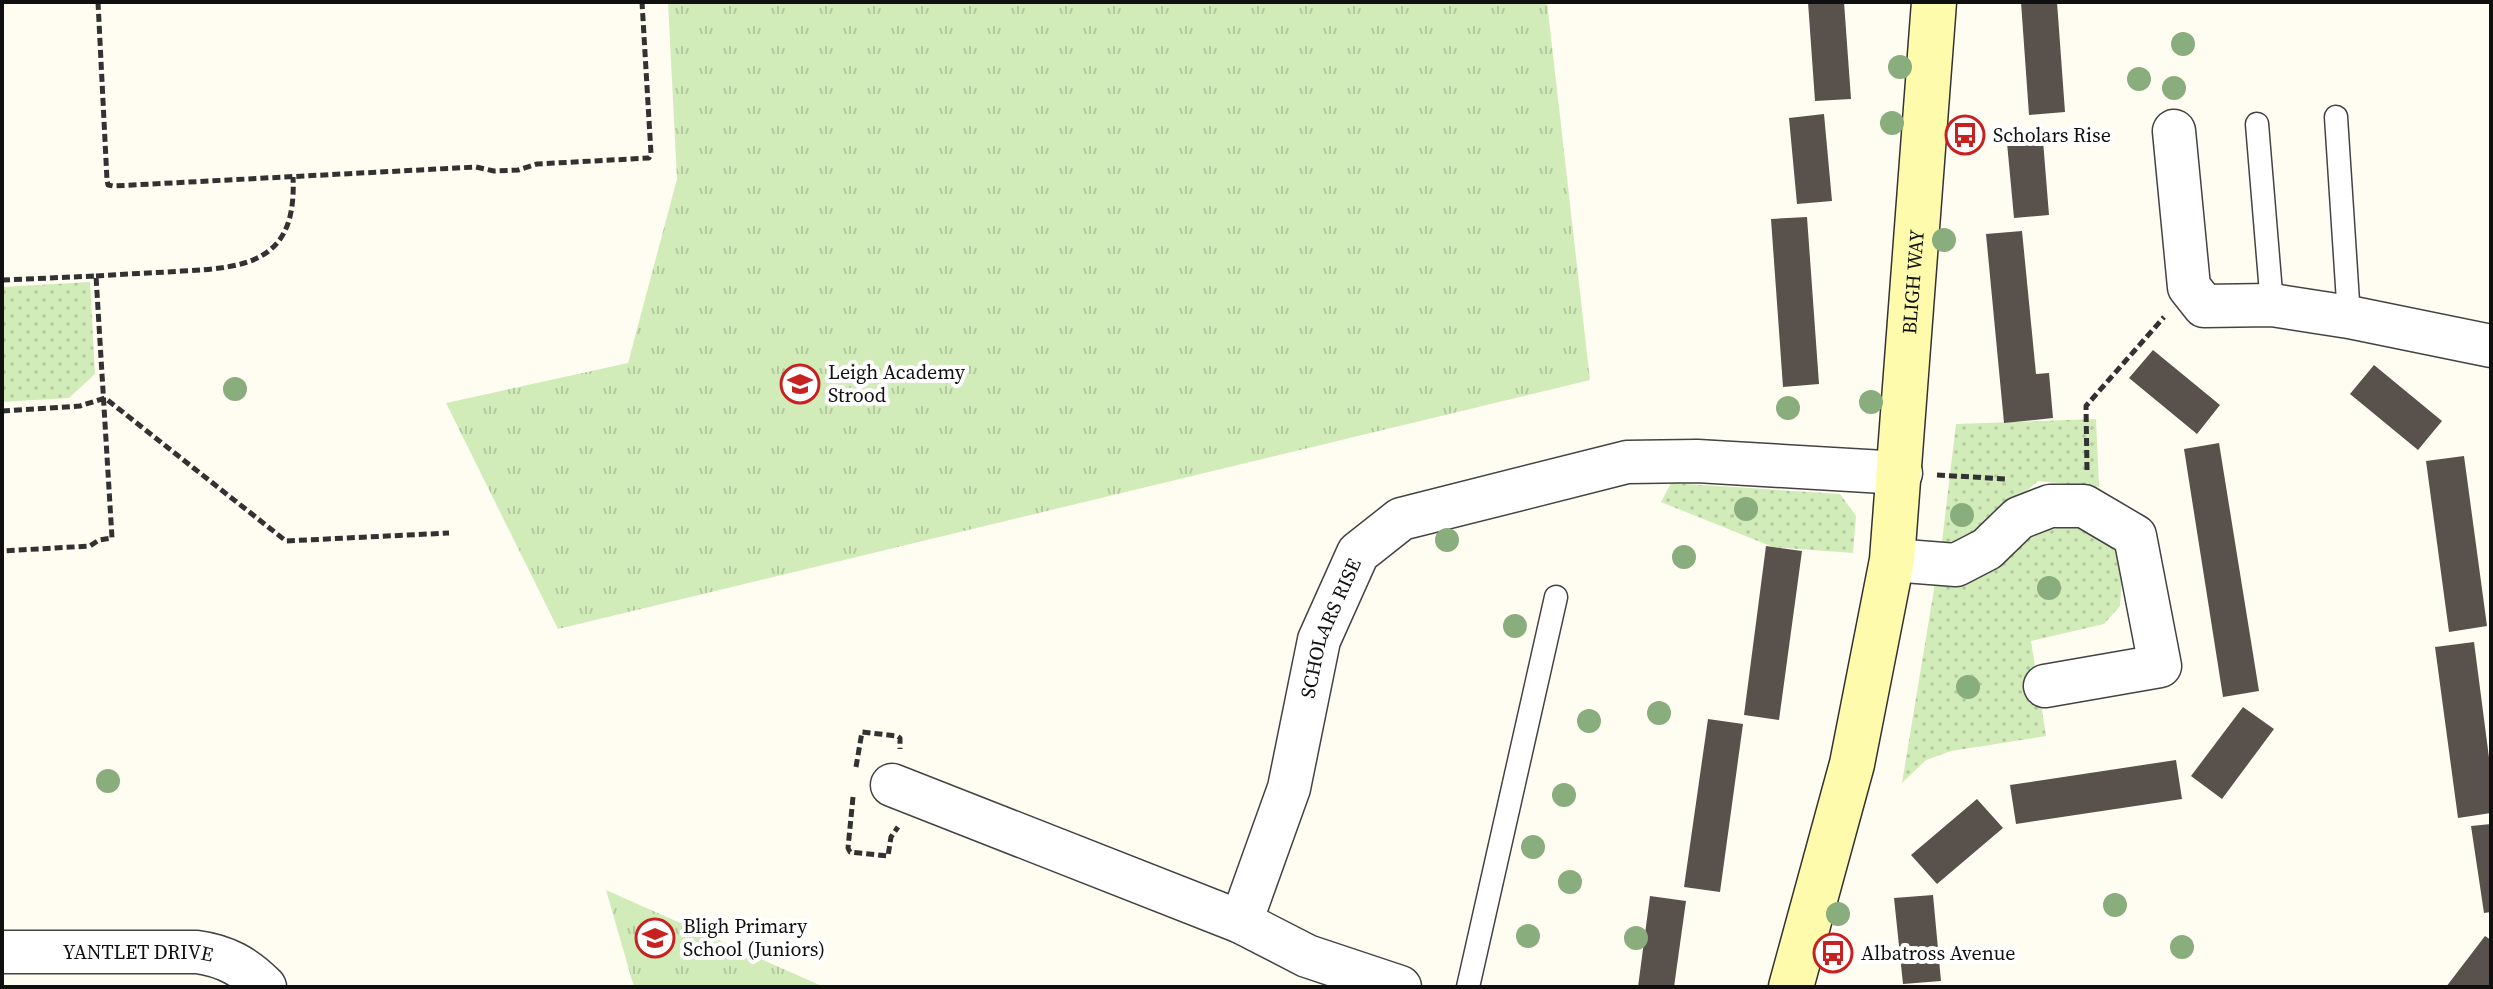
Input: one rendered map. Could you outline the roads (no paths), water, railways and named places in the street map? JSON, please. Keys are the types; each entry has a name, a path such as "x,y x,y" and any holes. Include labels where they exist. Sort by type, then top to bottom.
{"street":[{"name":"BLIGH WAY","path":"1791,987 1852,764 1892,560 1918,474 1934,2"},
{"path":"2174,131 2189,287 2204,306 2272,305 2491,346"},
{"name":"SCHOLARS RISE","path":"1241,922 1289,788 1319,640 1358,553 1401,519 1627,462 1697,461 1918,474"},
{"path":"1892,560 1956,565 1987,549 2019,518 2050,506 2084,506 2135,536 2160,666 2045,686"},
{"path":"892,785 1241,922 1307,956 1400,987"},
{"name":"YANTLET DRIVE","path":"2,952 197,952 230,960 265,987"}],"lane":[{"path":"2336,117 2349,317"},
{"path":"2257,124 2272,305"},
{"path":"1468,987 1556,597"}],"place":[{"name":"Scholars Rise","path":"1965,135"},
{"name":"Leigh Academy Strood","path":"800,384"},
{"name":"Bligh Primary School (Juniors)","path":"655,938"},
{"name":"Albatross Avenue","path":"1833,953"}]}
